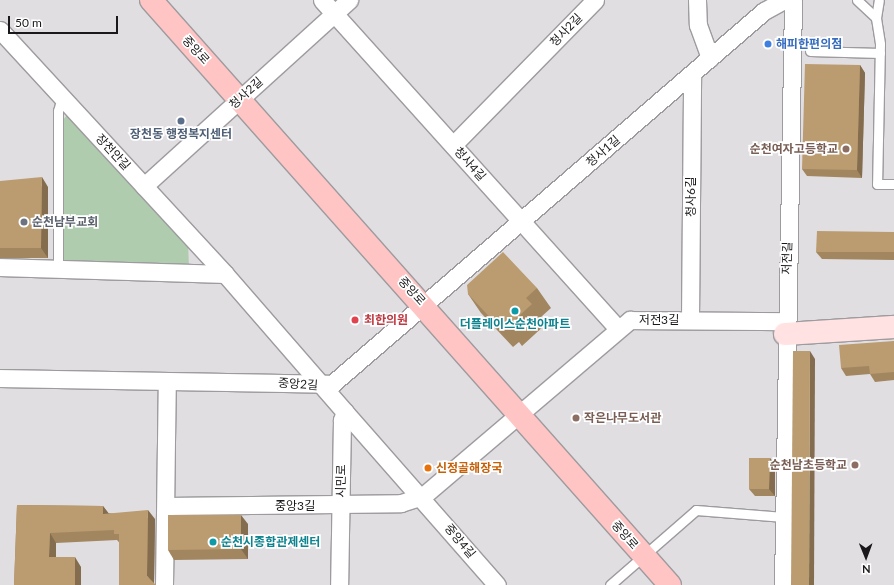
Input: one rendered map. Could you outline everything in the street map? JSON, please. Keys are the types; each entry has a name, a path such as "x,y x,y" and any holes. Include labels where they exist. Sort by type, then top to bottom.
{"main road":[{"name":"중앙로","path":"151,0 425,306 519,415 670,585"}],"street":[{"name":"청사4길","path":"322,0 617,328"},
{"name":"청사2길","path":"144,186 349,0"},
{"name":"청사2길","path":"453,145 595,0"},
{"path":"697,0 698,26 710,58"},
{"name":"청사1길","path":"425,306 764,11 784,0"},
{"name":"저전길","path":"783,585 785,327 793,0"},
{"name":"장천안길","path":"0,30 325,385"},
{"name":"청사6길","path":"690,320 692,74"},
{"path":"0,267 225,274"},
{"name":"중앙2길","path":"0,378 325,385 339,380 425,306"},
{"name":"저전3길","path":"519,415 617,328 630,320 690,320 785,327 894,327"},
{"path":"164,585 167,381"},
{"path":"325,385 345,412 422,496"},
{"name":"시민로","path":"339,585 342,420 345,412"},
{"name":"중앙3길","path":"166,506 340,506 401,503 422,496 519,415"},
{"name":"중앙4길","path":"422,496 497,585"}],"lane":[{"path":"857,0 876,18"},
{"path":"879,0 876,18 880,53 877,184 894,184"},
{"path":"810,51 880,53"},
{"path":"58,269 58,111 62,97"},
{"path":"610,585 642,555 696,510 784,517"}],"green space":[{"path":"67,115 188,242 189,267 61,266 61,122"}],"building":[{"path":"805,64 860,65 857,170 802,169"},
{"name":"순천남부교회","path":"42,177 41,248 0,248 0,181"},
{"path":"817,231 894,232 894,252 816,252"},
{"path":"503,252 537,288 526,298 532,304 508,326 505,322 499,327 468,294 467,285"},
{"path":"894,341 894,372 870,374 869,366 841,368 839,345"},
{"path":"793,351 810,351 809,585 791,585"},
{"path":"749,458 770,458 769,489 749,489"},
{"path":"17,505 103,506 103,514 148,510 147,576 156,585 119,585 119,534 114,534 114,530 50,533 49,557 75,557 75,585 14,585"},
{"name":"순천시종합관제센터","path":"168,515 241,515 241,549 168,550"}],"place":[{"name":"해피한편의점","path":"768,44"},
{"name":"장천동 행정복지센터","path":"181,121"},
{"name":"순천여자고등학교","path":"846,149"},
{"name":"순천남부교회","path":"24,222"},
{"name":"더플레이스순천아파트","path":"515,311"},
{"name":"최한의원","path":"355,320"},
{"name":"작은나무도서관","path":"576,418"},
{"name":"순천남초등학교","path":"855,465"},
{"name":"신정골해장국","path":"428,468"},
{"name":"순천시종합관제센터","path":"213,542"}]}
